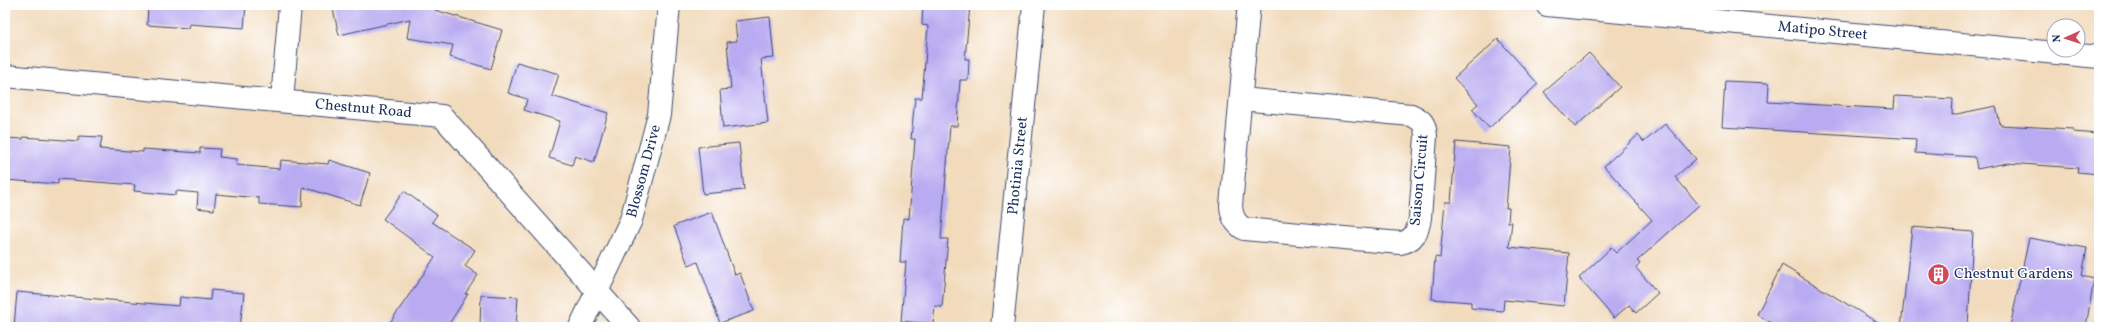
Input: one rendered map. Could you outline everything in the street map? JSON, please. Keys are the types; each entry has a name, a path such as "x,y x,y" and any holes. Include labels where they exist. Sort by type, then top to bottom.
{"street":[{"path":"282,101 290,5"},
{"name":"Blossom Drive","path":"580,327 631,220 659,115 669,5"},
{"name":"Photinia Street","path":"1002,327 1034,5"},
{"name":"Saison Circuit","path":"1241,99 1410,115 1421,119 1425,126 1426,136 1420,218 1418,230 1414,237 1407,242 1400,243 1244,229 1232,217 1231,206 1249,5"},
{"name":"Matipo Street","path":"1548,5 2099,57"},
{"name":"Chestnut Road","path":"5,76 442,116 628,327"}],"building":[{"path":"148,5 246,5 244,28 189,24 188,28 147,25"},
{"path":"332,5 435,5 435,10 502,30 491,69 450,57 453,45 407,38 410,19 339,35"},
{"path":"923,5 970,5 965,59 969,59 968,80 960,80 957,126 950,126 941,239 948,239 942,307 935,306 933,324 901,321 906,262 900,262 903,218 909,219 915,139 911,139 915,98 922,98 928,26 922,25"},
{"path":"770,17 774,58 761,59 768,123 723,128 720,90 731,89 727,42 737,41 735,21"},
{"path":"1498,39 1538,84 1489,128 1472,109 1478,104 1454,78"},
{"path":"1589,53 1620,87 1575,127 1544,92"},
{"path":"517,62 559,74 552,96 608,113 594,162 575,156 572,165 549,158 560,121 524,110 527,99 508,93"},
{"path":"1725,81 1769,83 1768,102 1894,109 1895,96 1953,99 1952,115 1996,106 2000,125 2073,129 2073,132 2099,134 2099,174 2077,172 2078,168 2007,163 1977,169 1975,157 1915,153 1916,139 1722,127"},
{"path":"1665,124 1696,159 1675,177 1699,205 1637,261 1640,264 1636,268 1658,293 1636,313 1629,305 1614,318 1579,278 1611,248 1616,253 1652,220 1604,166 1638,135 1644,142"},
{"path":"79,136 102,137 100,149 143,152 143,149 200,153 200,148 220,149 219,157 237,159 236,165 280,169 281,160 328,164 329,160 370,173 360,205 303,187 302,207 259,204 259,198 216,194 214,210 197,208 198,193 176,191 176,195 134,191 135,185 58,179 58,184 5,180 5,138 23,139 23,137 78,141"},
{"path":"1456,142 1511,147 1506,208 1509,208 1508,222 1512,222 1509,247 1569,253 1564,306 1504,300 1503,311 1471,308 1471,302 1432,299 1435,257 1440,258 1445,202 1451,202"},
{"path":"739,143 744,190 703,194 698,147"},
{"path":"404,191 437,215 432,222 475,250 465,266 478,275 465,294 468,294 447,327 387,327 435,257 383,219"},
{"path":"712,212 735,275 740,273 754,311 720,323 698,262 688,265 674,226"},
{"name":"Chestnut Gardens","path":"1912,227 1973,232 1968,327 1901,327"},
{"name":"Chestnut Gardens","path":"2029,238 2087,248 2082,276 2094,279 2086,327 2010,327"},
{"path":"1782,265 1885,327 1777,327 1757,314"},
{"path":"211,290 244,293 240,327 14,327 17,292 179,306 180,297 210,300"},
{"path":"481,295 518,297 516,327 480,327"}],"place":[{"name":"Chestnut Gardens","path":"1939,274"}]}
